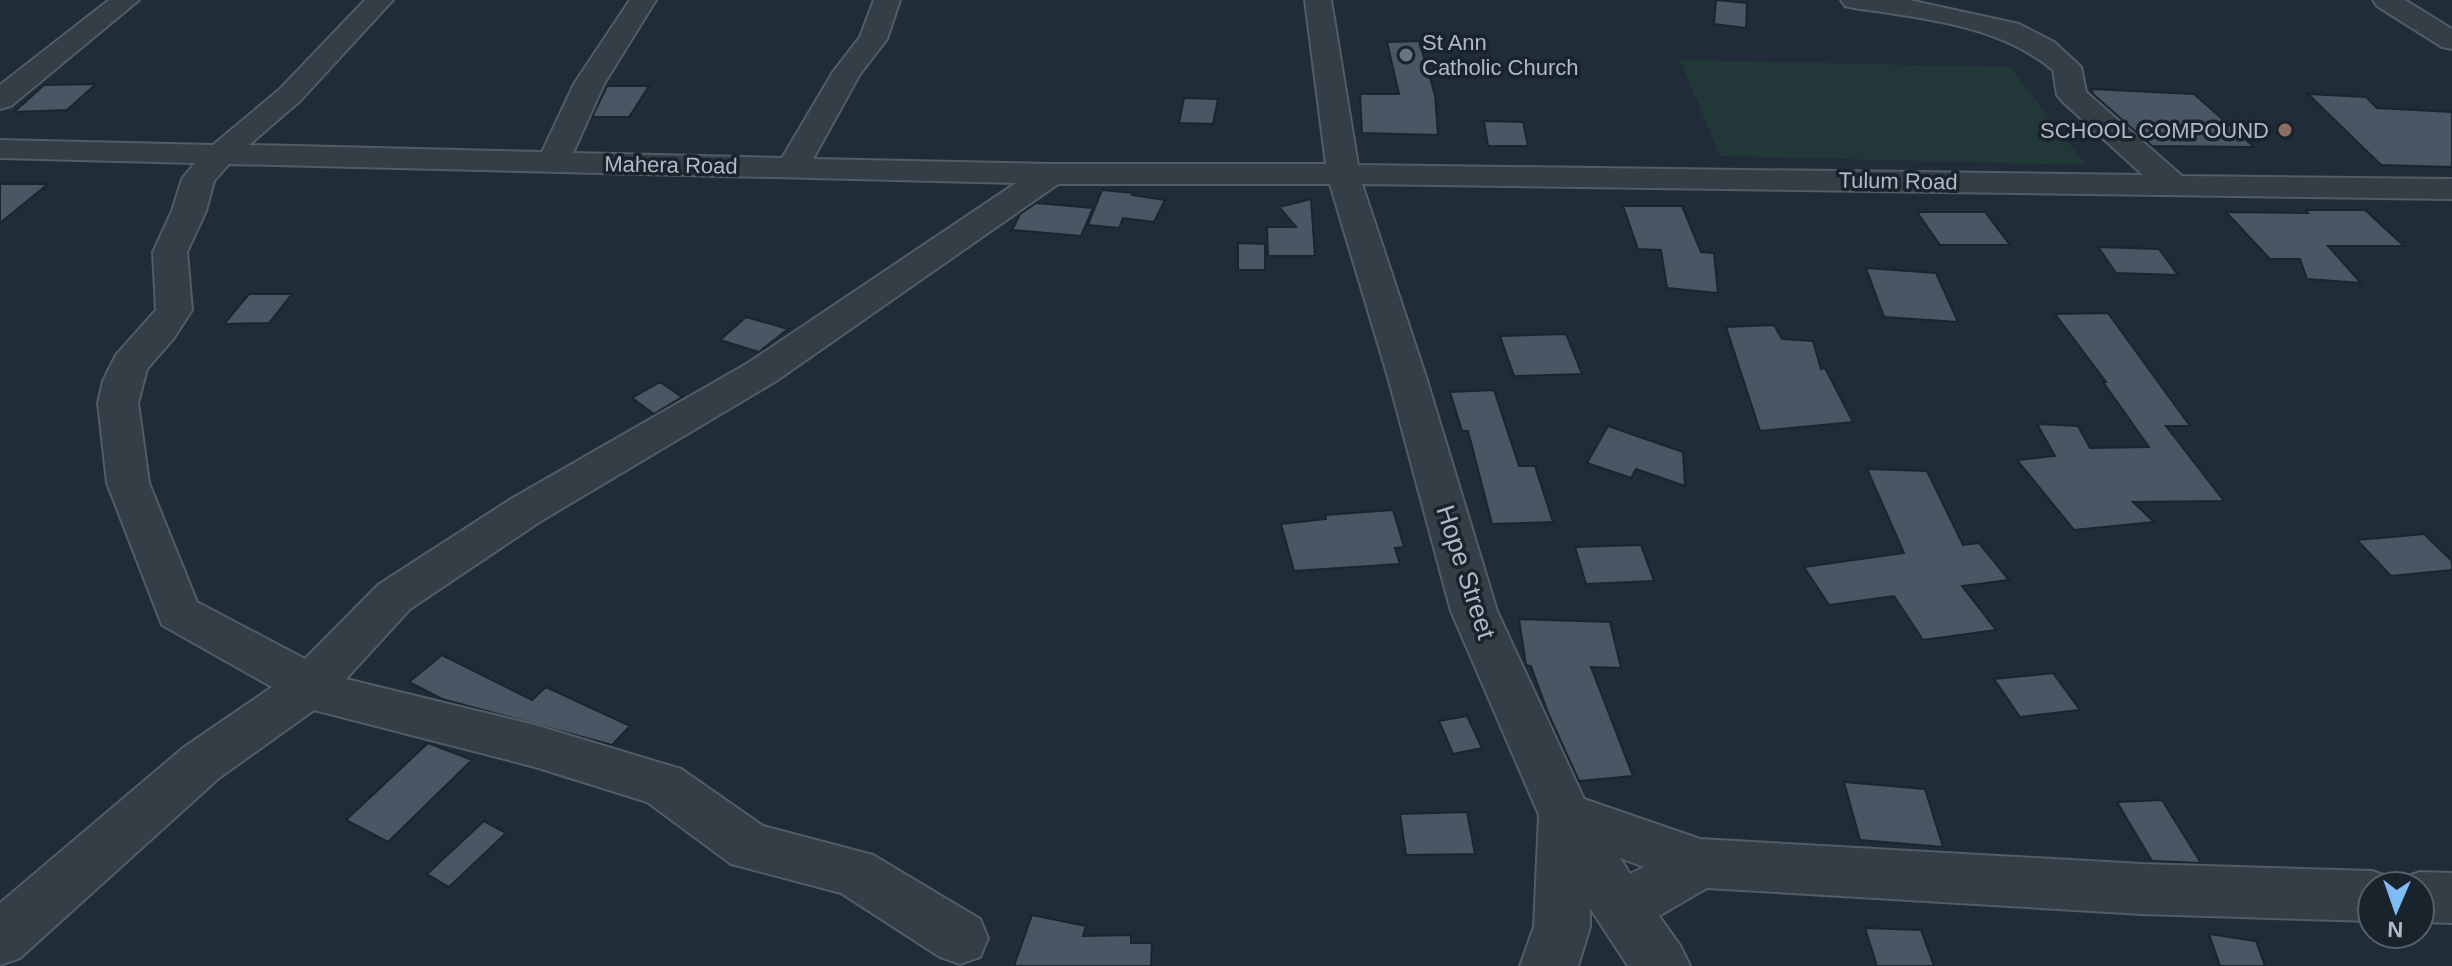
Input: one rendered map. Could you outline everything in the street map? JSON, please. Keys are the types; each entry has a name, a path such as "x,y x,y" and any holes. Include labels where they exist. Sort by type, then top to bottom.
{"street":[{"path":"0,100 126,0"},
{"path":"380,0 290,95 222,153 198,179 189,211 170,252 168,265 174,310 161,330 130,364 122,381 118,403 128,483 178,613 329,695 535,746 663,785 750,847 854,872 960,938"},
{"path":"553,162 589,84 643,0"},
{"path":"792,168 847,72 873,39 887,0"},
{"name":"Hope Street","path":"1318,0 1343,174 1407,377 1474,611 1565,815 1562,927 1549,966"},
{"path":"1854,0 1896,3 2009,30 2044,48 2067,67 2072,95 2172,184"},
{"path":"2386,0 2452,41"},
{"name":"Mahera Road","path":"0,149 1051,174 1343,174"},
{"path":"0,939 201,763 310,686 394,597 526,510 762,372 1051,174"},
{"name":"Tulum Road","path":"1343,174 2452,189"},
{"path":"1565,815 1700,863 2142,889 2356,896"},
{"path":"1565,815 1621,909 1661,966"},
{"path":"1621,909 1700,863"}],"green space":[{"path":"1680,60 2010,67 2086,165 1720,156"}],"building":[{"path":"1716,0 1747,3 1746,28 1714,24"},
{"path":"1419,41 1435,95 1438,135 1362,133 1360,94 1399,94 1387,42"},
{"path":"96,84 67,110 14,112 44,85"},
{"path":"607,86 649,86 629,117 592,117"},
{"path":"2091,89 2194,94 2254,147 2152,146"},
{"path":"2308,94 2366,97 2377,108 2452,112 2452,167 2381,165"},
{"path":"1184,98 1218,99 1213,124 1179,123"},
{"path":"1484,121 1523,122 1528,146 1488,146"},
{"path":"0,184 48,184 0,223"},
{"path":"1102,190 1165,200 1154,222 1123,218 1119,228 1088,225"},
{"path":"1311,199 1315,256 1268,256 1267,227 1296,227 1279,207"},
{"path":"1036,203 1093,208 1081,236 1012,230 1020,214"},
{"path":"1623,206 1682,206 1701,252 1714,253 1718,293 1667,288 1661,250 1638,249"},
{"path":"2306,210 2365,210 2404,246 2328,246 2361,283 2307,279 2300,259 2270,259 2226,212 2308,213"},
{"path":"1917,212 1985,212 2010,245 1940,245"},
{"path":"1238,243 1265,244 1265,270 1238,270"},
{"path":"2098,247 2159,249 2178,275 2116,273"},
{"path":"1866,268 1936,273 1958,322 1884,317"},
{"path":"249,294 292,294 269,323 224,324"},
{"path":"2108,313 2190,426 2166,426 2224,501 2133,502 2154,522 2074,530 2017,460 2055,456 2037,424 2078,426 2090,448 2149,447 2103,382 2106,382 2055,314"},
{"path":"746,317 788,329 759,352 720,340"},
{"path":"1774,325 1782,339 1813,341 1821,369 1825,368 1853,422 1760,431 1726,327"},
{"path":"1566,334 1582,374 1514,376 1500,336"},
{"path":"660,382 682,397 654,414 632,398"},
{"path":"1494,390 1519,466 1535,466 1553,522 1492,524 1468,431 1462,431 1450,392"},
{"path":"1608,426 1683,452 1685,486 1636,469 1631,478 1587,463"},
{"path":"1867,469 1927,471 1963,545 1979,543 2009,580 1962,586 1996,630 1923,640 1894,596 1829,605 1804,567 1904,553"},
{"path":"1393,510 1404,547 1395,548 1400,564 1294,571 1281,524 1326,519 1325,515"},
{"path":"2424,534 2452,561 2452,570 2391,576 2357,540"},
{"path":"1641,545 1654,581 1586,584 1575,547"},
{"path":"1519,619 1610,622 1621,668 1591,667 1633,776 1579,781 1548,713 1531,666 1526,665"},
{"path":"442,655 532,700 546,687 630,726 612,745 442,699 409,682"},
{"path":"2053,673 2080,710 2020,717 1994,679"},
{"path":"1467,716 1482,748 1453,754 1439,721"},
{"path":"428,743 472,760 388,842 346,820"},
{"path":"1844,782 1925,789 1943,847 1860,840"},
{"path":"2162,800 2201,863 2152,861 2117,802"},
{"path":"1467,812 1475,854 1406,855 1400,814"},
{"path":"484,821 506,833 449,887 427,874"},
{"path":"1032,915 1086,926 1083,936 1131,935 1131,943 1152,943 1151,966 1014,966"},
{"path":"1865,928 1921,930 1934,966 1877,966"},
{"path":"2209,934 2256,941 2265,966 2220,966"}],"place":[{"name":"St Ann Catholic Church","path":"1406,55"},
{"name":"SCHOOL COMPOUND","path":"2285,130"}]}
